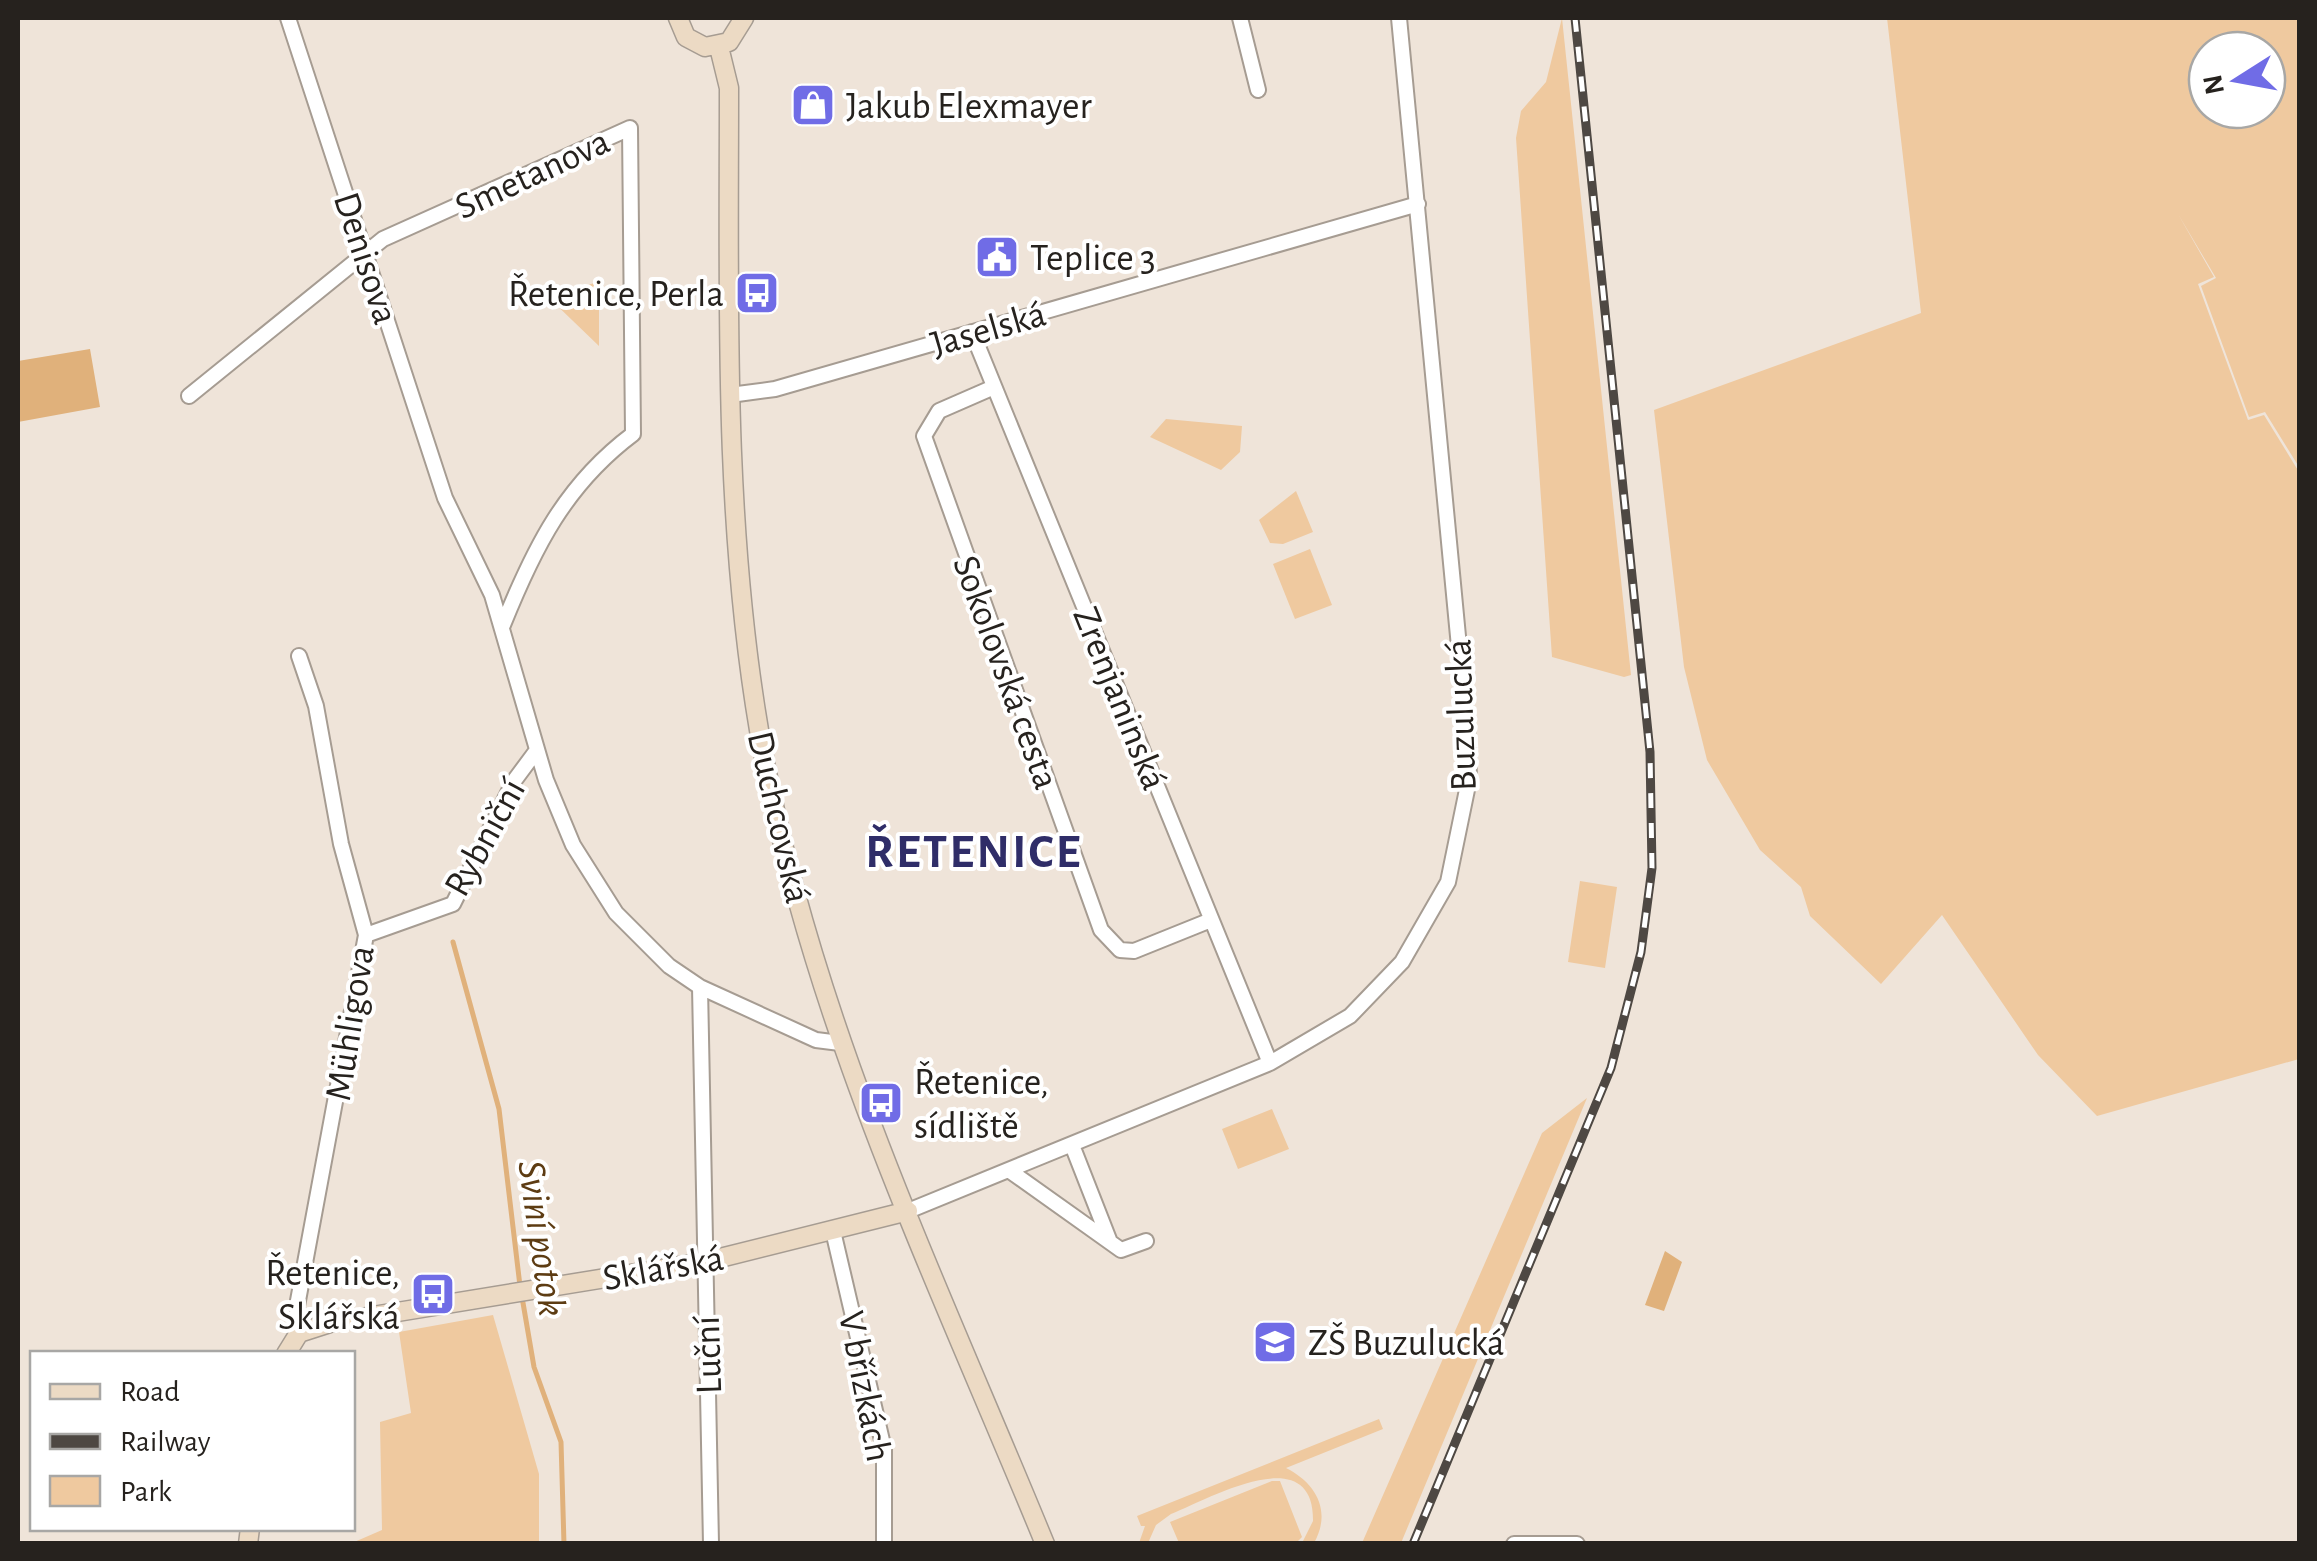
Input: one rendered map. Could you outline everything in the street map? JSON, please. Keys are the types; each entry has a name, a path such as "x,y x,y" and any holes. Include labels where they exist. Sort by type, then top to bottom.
{"main road":[{"path":"678,18 686,37 695,44 719,46 736,36 744,18"},
{"name":"Duchcovská","path":"719,46 728,88 730,395 737,558 760,732 795,892 840,1043 1045,1544"},
{"name":"Sklářská","path":"299,1333 330,1323 704,1262 908,1211"},
{"path":"288,1351 299,1333"}],"street":[{"name":"Denisova","path":"288,18 445,498 503,625 537,750 573,844 616,913 669,966 700,987 816,1040 840,1043"},
{"path":"1240,18 1258,90"},
{"name":"Buzulucká","path":"908,1211 1270,1063 1350,1016 1402,962 1448,882 1469,780 1399,18"},
{"name":"Smetanova","path":"188,396 383,239 630,128 633,434 603,456 570,491 526,570 503,625"},
{"name":"Jaselská","path":"730,395 776,388 1418,204"},
{"name":"Zrenjaninská","path":"972,332 1270,1063"},
{"name":"Sokolovská cesta","path":"994,387 939,411 924,436 1101,930 1120,950 1134,950 1212,920"},
{"name":"Mühligova","path":"299,656 316,706 341,844 366,935 298,1306 299,1333"},
{"name":"Rybniční","path":"366,935 446,908 459,897 514,782 537,750"},
{"name":"Luční","path":"700,987 711,1544"},
{"path":"1072,1145 1110,1242"},
{"path":"1010,1170 1121,1250 1146,1241"},
{"name":"V břízkách","path":"833,1230 884,1450 884,1544"},
{"path":"1514,1544 1577,1544"}],"green space":[{"path":"1562,18 1631,675 1624,677 1552,657 1516,138 1521,111 1546,82"},
{"path":"1887,18 2299,18 2299,467 2265,412 2249,417 2201,286 2216,278 2178,214 2214,277 2198,284 2248,420 2264,415 2299,472 2299,1059 2097,1116 2038,1055 1942,915 1881,984 1810,916 1801,887 1760,850 1707,760 1684,667 1654,410 1921,313"},
{"path":"599,282 599,346 546,295"},
{"path":"1166,419 1242,426 1240,452 1221,470 1150,437"},
{"path":"1296,491 1313,532 1283,544 1270,543 1259,520"},
{"path":"1310,549 1332,605 1295,619 1273,564"},
{"path":"1580,881 1617,887 1605,968 1568,962"},
{"path":"1587,1098 1401,1543 1362,1543 1542,1133"},
{"path":"1272,1109 1289,1149 1238,1169 1222,1129"},
{"path":"493,1315 539,1474 539,1543 352,1543 382,1530 380,1422 411,1413 399,1332"},
{"path":"1379,1419 1383,1429 1286,1468 1306,1482 1318,1499 1321,1520 1314,1543 1302,1543 1313,1521 1309,1496 1297,1483 1279,1478 1233,1488 1171,1514 1156,1525 1148,1543 1139,1543 1145,1526 1141,1526 1137,1516"},
{"path":"1280,1481 1302,1537 1297,1542 1179,1543 1170,1522"}],"shaded area":[{"path":"90,349 100,407 18,422 18,361"},
{"path":"1665,1251 1682,1262 1664,1311 1645,1305"}],"waterway":[{"name":"Sviní potok","path":"453,942 499,1109 520,1286"},
{"name":"Sviní potok","path":"522,1297 534,1367 561,1442 564,1544"}],"railway":[{"path":"1413,1544 1611,1068 1641,952 1652,868 1650,752 1575,18"}],"place":[{"name":"Jakub Elexmayer","path":"813,105"},
{"name":"Teplice 3","path":"997,257"},
{"name":"Řetenice, Perla","path":"757,293"},
{"name":"Řetenice, sídliště","path":"881,1103"},
{"name":"Řetenice, Sklářská","path":"433,1294"},
{"name":"ZŠ Buzulucká","path":"1275,1342"}],"district":[{"name":"ŘETENICE","path":"974,850"}]}
